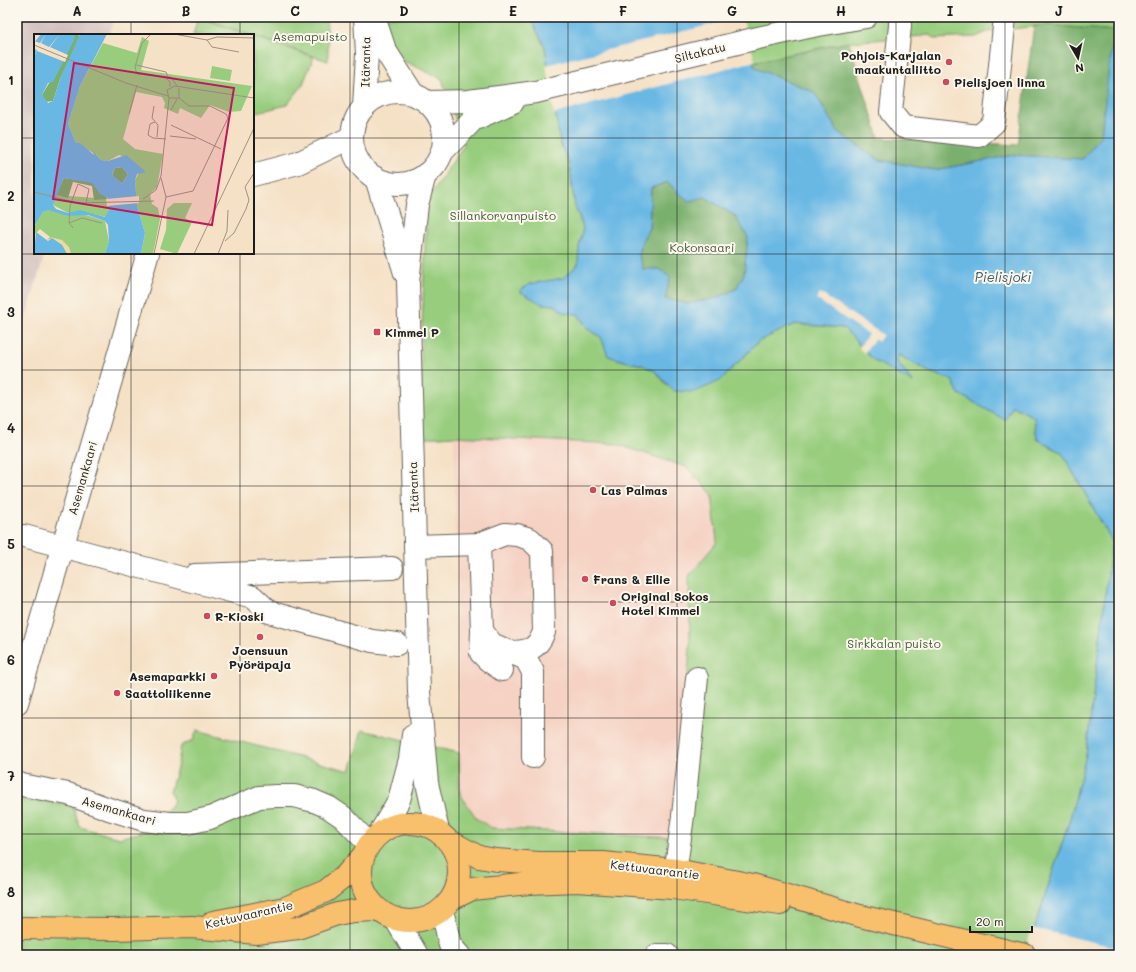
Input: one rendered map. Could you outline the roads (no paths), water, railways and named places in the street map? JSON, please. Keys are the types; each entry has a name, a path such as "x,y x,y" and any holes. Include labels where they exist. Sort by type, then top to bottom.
{"main road":[{"path":"406,823 423,823 443,836 458,858 459,882 447,904 428,918 414,922 396,920 377,910 365,894 360,878 371,844 395,825 406,823"},
{"name":"Kettuvaarantie","path":"443,836 479,857 496,860 539,863 603,863 860,916 1025,955"},
{"name":"Kettuvaarantie","path":"192,927 285,908 326,891 345,876 371,844"},
{"name":"Kettuvaarantie","path":"447,904 472,889 529,883 675,879"},
{"name":"Kettuvaarantie","path":"17,928 114,929 192,927 256,933 298,928 337,914 354,911 377,910"}],"street":[{"name":"Itäranta","path":"364,107 367,54 365,17"},
{"name":"Itäranta","path":"374,17 385,50 420,98"},
{"name":"Siltakatu","path":"420,98 468,101 536,92 758,38 813,26 866,17"},
{"path":"900,17 891,112 903,127 979,136 994,123 1005,17"},
{"path":"395,92 420,98 439,116 444,134 442,152 436,165 425,175 409,182 392,184 376,178 363,168 355,153 352,137 355,121 364,107 378,96 395,92"},
{"name":"Siltakatu","path":"442,152 473,120 536,92"},
{"path":"254,176 298,163 352,137"},
{"name":"Itäranta","path":"425,175 417,205 408,282 418,692 427,783 443,836"},
{"name":"Itäranta","path":"376,178 408,282"},
{"name":"Asemankaari","path":"17,703 148,254"},
{"path":"415,546 479,544 505,534 517,535 530,539 542,551 544,632 541,641 530,650 505,661"},
{"path":"24,536 253,597 269,612 372,641 398,644"},
{"path":"479,544 482,631 505,661"},
{"path":"171,576 392,568"},
{"path":"505,661 526,659 533,672 533,757"},
{"path":"675,879 697,678"},
{"name":"Itäranta","path":"371,844 399,800 410,759 418,692"},
{"name":"Asemankaari","path":"17,783 68,794 109,810 144,820 170,823 188,823 210,818 259,797 294,796 314,801 328,807 343,817 371,844"},
{"path":"447,904 450,945 459,955"},
{"path":"396,920 417,955"},
{"path":"657,955 667,955"}],"water":[{"name":"Pielisjoki","path":"530,17 740,17 755,68 814,92 838,132 879,160 935,170 1014,155 1083,159 1101,136 1109,67 1117,17 1119,17 1119,955 1026,955 1070,819 1086,755 1112,541 1062,453 1037,439 1034,417 1013,406 1005,420 959,394 952,380 929,372 899,355 896,360 913,383 873,360 844,328 795,324 759,341 720,381 695,392 674,391 655,371 642,365 608,356 601,337 588,329 578,314 565,313 554,305 542,304 519,291 530,284 563,278 578,265 579,247 583,228 575,206 569,163 560,143 545,47","holes":["668,182 677,192 689,201 705,197 735,216 748,237 744,274 736,289 717,298 688,304 665,299 670,277 659,269 643,269 639,256 642,241 649,228 651,188"]}],"railway":[{"path":"17,25 19,17"}],"place":[{"name":"Pohjois-Karjalan maakuntaliitto","path":"949,62"},
{"name":"Pielisjoen linna","path":"946,82"},
{"name":"Kimmel P","path":"377,332"},
{"name":"Las Palmas","path":"593,490"},
{"name":"Frans & Ellie","path":"585,579"},
{"name":"Original Sokos Hotel Kimmel","path":"613,603"},
{"name":"R-Kioski","path":"207,616"},
{"name":"Joensuun Pyöräpaja","path":"260,637"},
{"name":"Asemaparkki","path":"214,676"},
{"name":"Saattoliikenne","path":"117,693"}],"park label":[{"name":"Asemapuisto","path":"310,36"},
{"name":"Sillankorvanpuisto","path":"503,215"},
{"name":"Kokonsaari","path":"702,247"},
{"name":"Sirkkalan puisto","path":"894,643"}]}
